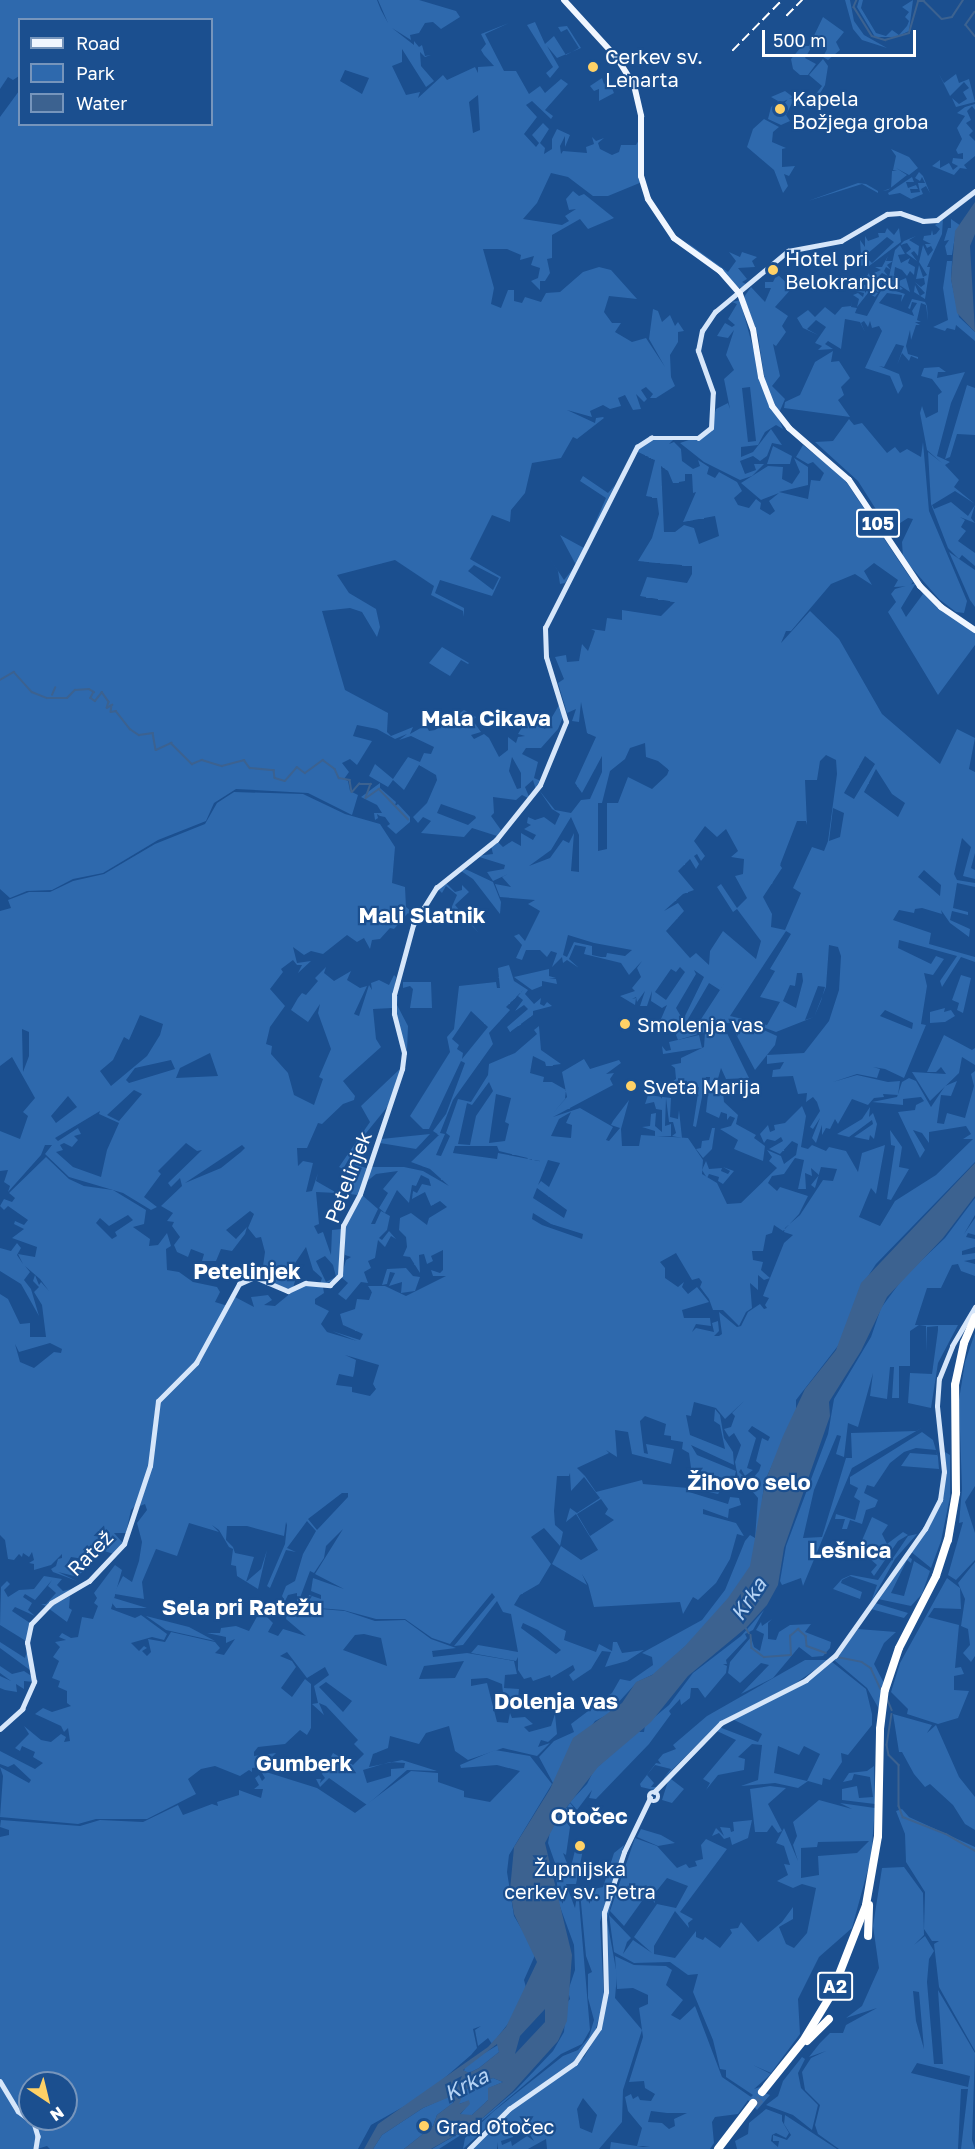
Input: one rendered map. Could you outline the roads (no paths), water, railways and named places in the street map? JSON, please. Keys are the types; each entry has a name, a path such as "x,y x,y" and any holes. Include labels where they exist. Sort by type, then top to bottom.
{"highway":[{"name":"A2","path":"882,1764 880,1850 869,1905 843,1979 807,2041 763,2093 795,2051 831,1995 863,1916 877,1848 884,1716 896,1659 936,1576 950,1533 956,1485 955,1385 964,1343 975,1317"},
{"name":"A2","path":"896,1659 932,1593 955,1526 960,1482 958,1397 975,1325"},
{"path":"868,1936 869,1905"},
{"path":"846,1944 863,1916"},
{"path":"807,2041 829,2019"},
{"path":"795,2051 807,2024"},
{"path":"720,2149 754,2104"}],"main road":[{"name":"105","path":"564,0 615,57 634,85 640,116 641,176 657,216 674,238 720,271 740,294 753,329 764,389 781,419 849,480 920,586 941,607 975,630"},
{"path":"740,294 790,250 841,241 887,214 900,213 926,221 937,220 975,191"},
{"name":"Petelinjek","path":"203,1347 244,1280 255,1277 288,1291 305,1283 330,1285 340,1275 343,1226 360,1194 402,1069 404,1053 394,1014 398,974 417,915 452,873 494,842 530,802 562,736 566,722 563,703 543,640 633,454 651,438 698,438 711,428 713,393 699,355 698,341 711,317 740,294"},
{"path":"469,2149 509,2109 575,2062 595,2036 606,1999 604,1913 616,1872 645,1810 656,1793 721,1723 806,1680 836,1656 937,1506 945,1465 937,1414 939,1379 952,1346 975,1306"},
{"name":"Ratež","path":"0,1729 22,1709 34,1682 27,1638 34,1619 57,1599 89,1581 124,1544 150,1466 158,1401 194,1367 203,1347"},
{"path":"0,2081 18,2111 34,2123 38,2136 36,2149"}],"water":[{"path":"975,202 975,234 970,246 975,332 957,313 951,279 955,231"},
{"name":"Krka","path":"975,1163 975,1196 943,1238 887,1297 861,1351 829,1402 830,1416 784,1548 778,1585 767,1605 747,1627 688,1676 651,1722 598,1767 559,1817 545,1843 572,1955 567,2021 558,2041 513,2091 477,2123 431,2149 404,2149 433,2126 437,2115 454,2102 452,2096 423,2108 382,2135 373,2149 364,2149 378,2124 488,2047 506,2027 537,1962 514,1914 510,1890 514,1847 550,1789 573,1738 622,1703 636,1682 652,1675 685,1646 728,1598 750,1566 765,1482 783,1436 805,1389 836,1350 861,1283","holes":["545,2009 545,2022 515,2054 520,2036","497,2044 499,2052 479,2068 469,2073 463,2070","493,2078 503,2082 488,2088 488,2100 472,2115 460,2114 470,2104 469,2100 459,2104 462,2097 457,2093"]}],"waterway":[{"path":"857,0 854,7 872,36 885,40 909,33 918,1 924,1 942,19 952,17 963,0"},
{"path":"975,12 966,25 975,36"},
{"path":"0,680 14,672 32,692 47,698 67,698 75,690 89,689 94,692 91,698 95,701 102,692 109,702 107,708 112,705 111,712 116,711 130,729 139,735 153,733 156,750 171,743 192,764 202,760 222,766 244,760 250,768 274,770 275,778 285,781 297,767 305,773 323,760 335,769 339,778 350,780 352,792 359,784 371,784 366,798 379,789 408,819"},
{"path":"52,695 55,688"},
{"name":"Lešnica","path":"746,1628 749,1633"},
{"name":"Lešnica","path":"751,1635 752,1648 764,1657 791,1655 790,1636 798,1629 806,1636 807,1646 826,1653"},
{"name":"Lešnica","path":"837,1657 862,1662 871,1668 881,1689"},
{"name":"Lešnica","path":"887,1698 892,1710"},
{"name":"Lešnica","path":"892,1714 887,1745 889,1755 899,1765 899,1806 903,1817 946,1834 975,1851"}],"tunnel":[{"path":"755,2105 764,2095"}],"railway":[{"path":"732,51 782,0"},
{"path":"786,16 802,0"}],"place":[{"name":"Cerkev sv. Lenarta","path":"593,67"},
{"name":"Kapela Božjega groba","path":"780,109"},
{"name":"Hotel pri Belokranjcu","path":"773,270"},
{"name":"Smolenja vas","path":"625,1024"},
{"name":"Sveta Marija","path":"631,1086"},
{"name":"Župnijska cerkev sv. Petra","path":"580,1846"},
{"name":"Grad Otočec","path":"424,2126"}],"district":[{"name":"Mala Cikava","path":"486,718"},
{"name":"Mali Slatnik","path":"422,915"},
{"name":"Petelinjek","path":"247,1271"},
{"name":"Žihovo selo","path":"749,1482"},
{"name":"Lešnica","path":"850,1550"},
{"name":"Sela pri Ratežu","path":"242,1607"},
{"name":"Dolenja vas","path":"556,1701"},
{"name":"Gumberk","path":"304,1763"},
{"name":"Otočec","path":"589,1816"}]}
